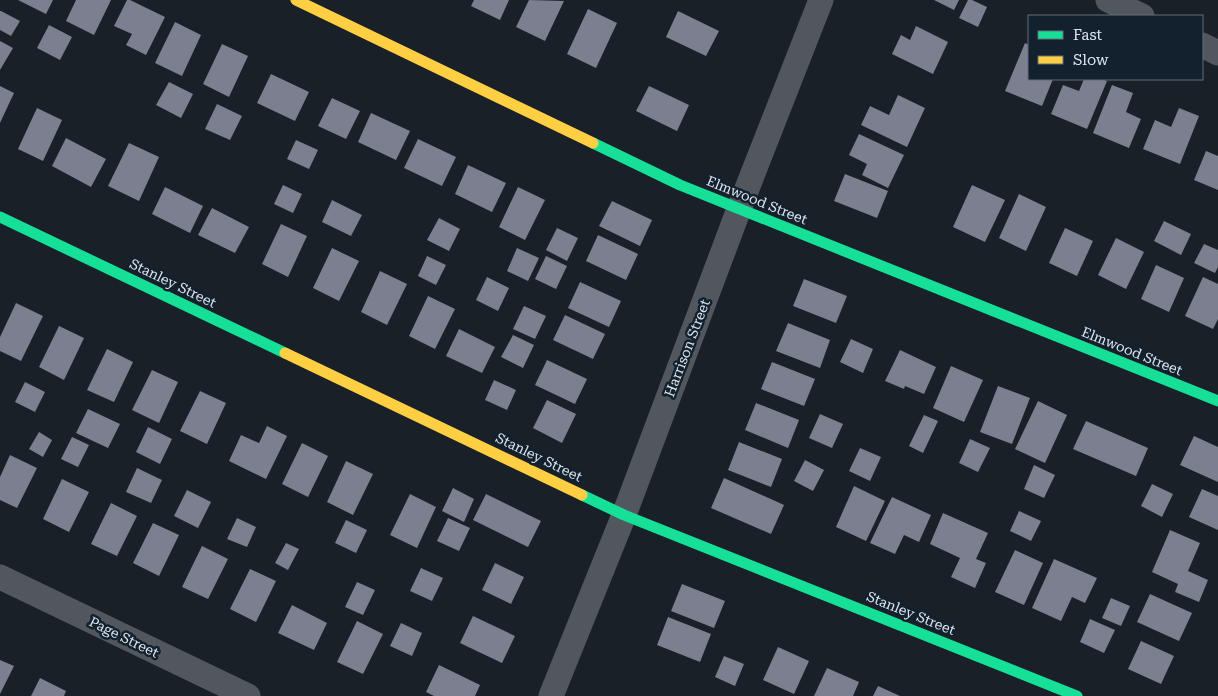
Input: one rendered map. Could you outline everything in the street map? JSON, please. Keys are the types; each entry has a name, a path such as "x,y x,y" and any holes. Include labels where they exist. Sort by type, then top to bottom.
{"street":[{"name":"Elmwood Street","path":"296,0 680,185 1218,401"},
{"name":"Harrison Street","path":"551,696 624,515 739,209 821,0"},
{"path":"1108,0 1140,15"},
{"path":"1203,46 1218,53"},
{"name":"Stanley Street","path":"0,217 624,515 1077,696"},
{"name":"Page Street","path":"0,577 248,696"}],"building":[{"path":"18,0 53,0 46,14"},
{"path":"76,0 111,0 94,35 66,21"},
{"path":"127,0 165,17 146,55 126,45 132,34 114,26"},
{"path":"474,0 509,0 500,20 471,6"},
{"path":"529,0 564,1 545,41 516,27"},
{"path":"934,0 959,0 954,10"},
{"path":"968,0 987,7 978,27 959,18"},
{"path":"588,9 617,23 596,68 567,54"},
{"path":"0,11 20,21 11,36 0,30"},
{"path":"678,11 719,31 706,56 666,37"},
{"path":"175,22 201,35 182,76 155,63"},
{"path":"49,25 72,37 60,60 37,48"},
{"path":"916,26 948,42 933,74 892,54 901,35 910,40"},
{"path":"0,41 13,48 0,70"},
{"path":"1025,43 1028,44 1028,80 1053,80 1042,106 1005,91"},
{"path":"222,44 248,56 229,97 203,84"},
{"path":"271,74 309,92 295,121 257,103"},
{"path":"1084,80 1107,81 1087,129 1051,114 1063,85 1079,91"},
{"path":"169,82 193,94 181,118 156,105"},
{"path":"1112,85 1133,93 1126,112 1141,119 1129,148 1093,133"},
{"path":"0,86 14,93 0,123"},
{"path":"649,86 689,105 677,131 636,111"},
{"path":"898,95 925,108 907,147 861,125 870,106 889,115"},
{"path":"332,98 360,111 346,139 318,126"},
{"path":"217,104 242,116 230,140 205,129"},
{"path":"37,108 62,120 43,161 18,149"},
{"path":"1179,108 1199,116 1180,164 1143,149 1155,120 1171,127"},
{"path":"371,113 410,131 396,160 358,142"},
{"path":"859,134 904,155 888,188 862,175 867,164 849,155"},
{"path":"66,138 106,159 91,187 52,166"},
{"path":"418,139 456,157 442,186 404,168"},
{"path":"296,140 318,150 309,169 287,159"},
{"path":"129,143 159,157 139,201 108,186"},
{"path":"1206,151 1218,156 1218,190 1194,180"},
{"path":"468,165 506,183 492,212 455,194"},
{"path":"845,174 888,191 877,218 834,201"},
{"path":"283,185 302,194 293,213 274,204"},
{"path":"972,185 1005,200 985,242 953,227"},
{"path":"165,187 203,206 190,233 152,214"},
{"path":"518,187 545,200 525,240 499,227"},
{"path":"1019,194 1046,207 1026,251 999,238"},
{"path":"332,200 362,215 351,236 322,222"},
{"path":"612,201 652,220 640,246 599,226"},
{"path":"212,208 249,227 235,253 198,235"},
{"path":"439,218 460,229 449,251 427,240"},
{"path":"1164,221 1191,234 1181,255 1154,241"},
{"path":"281,224 307,236 288,277 262,264"},
{"path":"557,228 578,238 567,261 546,250"},
{"path":"1065,228 1093,241 1077,276 1049,263"},
{"path":"598,235 638,254 626,280 586,261"},
{"path":"1116,238 1144,252 1126,289 1098,275"},
{"path":"1204,244 1218,250 1218,267 1215,273 1194,263"},
{"path":"332,248 359,261 339,301 313,288"},
{"path":"517,248 539,258 528,281 507,271"},
{"path":"427,256 446,265 436,285 418,276"},
{"path":"546,256 567,266 556,289 535,279"},
{"path":"1156,265 1184,278 1169,312 1141,299"},
{"path":"380,271 407,284 387,325 361,312"},
{"path":"487,277 509,288 498,311 476,300"},
{"path":"1203,277 1218,284 1218,319 1213,329 1185,316"},
{"path":"804,279 847,296 836,323 793,306"},
{"path":"580,282 621,301 609,327 568,308"},
{"path":"428,296 455,309 435,349 409,336"},
{"path":"16,303 43,316 21,361 0,351 0,337"},
{"path":"524,306 546,316 535,339 513,329"},
{"path":"565,315 605,334 593,359 553,340"},
{"path":"788,323 830,340 820,368 776,351"},
{"path":"59,326 84,338 64,380 39,367"},
{"path":"459,329 495,347 482,373 446,356"},
{"path":"513,335 534,345 523,368 501,357"},
{"path":"851,339 873,349 863,373 840,362"},
{"path":"107,349 133,362 114,402 87,390"},
{"path":"900,350 936,367 924,394 905,386 904,389 885,381"},
{"path":"547,360 587,379 575,404 535,385"},
{"path":"772,362 815,379 804,406 761,389"},
{"path":"951,366 983,380 964,422 933,408"},
{"path":"152,370 178,382 159,423 132,410"},
{"path":"494,380 516,390 507,410 485,400"},
{"path":"25,382 45,392 35,412 15,402"},
{"path":"998,386 1030,398 1012,444 980,432"},
{"path":"200,391 226,403 207,444 180,431"},
{"path":"547,400 576,414 562,443 533,428"},
{"path":"1038,401 1067,415 1045,463 1015,449"},
{"path":"756,403 799,420 788,448 745,430"},
{"path":"88,409 120,424 108,448 76,433"},
{"path":"820,414 843,424 832,448 809,438"},
{"path":"924,415 938,421 923,453 909,446"},
{"path":"1086,421 1148,448 1136,476 1073,449"},
{"path":"267,426 287,436 266,479 229,461 241,435 259,443"},
{"path":"148,427 172,439 160,464 136,452"},
{"path":"39,432 52,440 43,457 29,449"},
{"path":"1194,436 1218,447 1218,482 1180,465"},
{"path":"72,437 89,445 78,467 61,459"},
{"path":"970,439 990,448 978,472 959,463"},
{"path":"739,442 782,459 771,487 728,470"},
{"path":"302,443 328,456 308,497 282,484"},
{"path":"860,448 881,457 870,481 849,471"},
{"path":"10,455 37,468 17,508 0,500 0,477"},
{"path":"805,460 824,470 813,491 794,481"},
{"path":"346,461 373,474 353,515 327,502"},
{"path":"1034,465 1055,475 1044,498 1024,489"},
{"path":"137,468 162,480 151,503 126,492"},
{"path":"724,478 784,505 771,534 711,508"},
{"path":"62,479 89,492 69,532 43,519"},
{"path":"1152,484 1173,494 1162,517 1141,506"},
{"path":"854,486 885,501 866,541 836,527"},
{"path":"453,488 474,499 464,522 442,511"},
{"path":"1202,489 1218,496 1218,530 1189,517"},
{"path":"187,490 211,502 198,528 174,516"},
{"path":"410,494 436,507 417,548 390,535"},
{"path":"486,494 541,521 528,547 473,520"},
{"path":"892,497 931,515 919,542 904,535 895,554 870,543"},
{"path":"111,503 137,516 117,556 91,544"},
{"path":"1019,511 1041,521 1031,541 1010,531"},
{"path":"943,513 988,533 976,559 986,563 975,588 951,577 960,558 930,544"},
{"path":"237,518 256,527 247,547 227,539"},
{"path":"448,518 470,528 459,551 437,541"},
{"path":"346,520 367,530 356,553 335,543"},
{"path":"153,523 179,535 159,576 133,563"},
{"path":"1170,530 1200,543 1188,571 1208,580 1199,602 1175,592 1178,584 1152,572"},
{"path":"286,543 299,549 288,570 275,563"},
{"path":"202,546 228,559 208,599 182,587"},
{"path":"1015,550 1043,563 1024,605 995,592"},
{"path":"1054,559 1097,578 1085,603 1072,597 1061,621 1032,608"},
{"path":"495,563 524,577 511,604 482,590"},
{"path":"421,568 443,578 432,601 410,591"},
{"path":"250,569 276,581 256,622 230,609"},
{"path":"357,582 375,590 363,615 345,607"},
{"path":"682,584 725,601 714,628 671,611"},
{"path":"1150,594 1192,613 1179,641 1137,622"},
{"path":"1111,598 1130,606 1121,626 1102,618"},
{"path":"292,605 327,623 314,650 278,633"},
{"path":"473,616 515,636 502,663 460,643"},
{"path":"668,617 711,634 700,662 657,645"},
{"path":"1090,619 1115,630 1104,653 1080,642"},
{"path":"357,621 383,634 363,674 337,662"},
{"path":"401,623 422,633 412,656 390,646"},
{"path":"1141,641 1174,656 1161,684 1128,669"},
{"path":"778,647 809,661 794,694 763,680"},
{"path":"724,656 744,664 735,686 715,677"},
{"path":"0,660 14,666 0,694"},
{"path":"439,665 480,685 475,696 434,696 426,692"},
{"path":"827,668 859,682 853,696 814,696"},
{"path":"40,678 66,691 64,696 31,696"},
{"path":"878,686 900,696 873,696"}],"traffic: fast":[{"path":"593,143 680,185 1218,401"},
{"path":"0,217 285,353"},
{"path":"582,495 624,515 1077,696"}],"traffic: slow":[{"path":"296,0 593,143"},
{"path":"285,353 582,495"}]}
